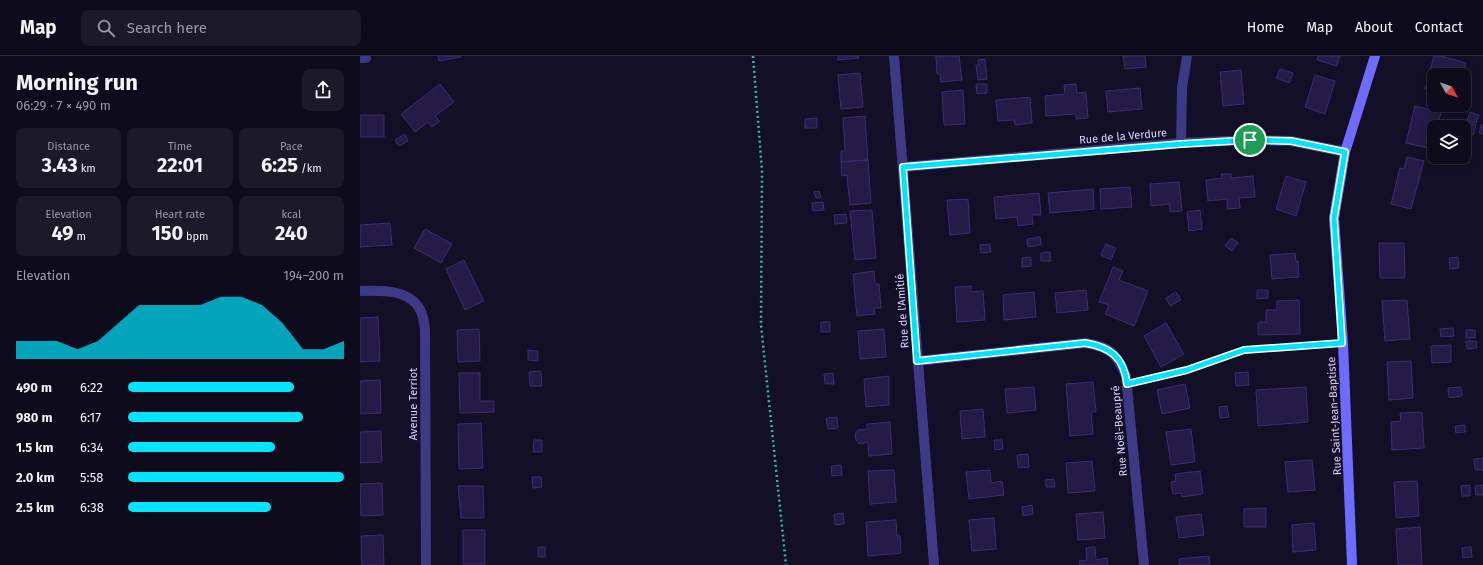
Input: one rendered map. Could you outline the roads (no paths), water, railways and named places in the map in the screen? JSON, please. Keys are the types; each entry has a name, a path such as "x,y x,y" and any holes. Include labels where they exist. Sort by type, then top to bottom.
{"street":[{"name":"Rue de l'Amitié","path":"894,56 934,565"},
{"path":"1181,144 1182,88 1187,56"},
{"name":"Rue Saint-Jean-Baptiste","path":"1352,565 1342,343 1334,218 1345,152 1375,56"},
{"name":"Rue de la Verdure","path":"903,167 1181,144 1250,140 1291,141 1345,152"},
{"name":"Avenue Terriot","path":"360,291 384,290 400,293 413,302 422,313 425,330 426,565"},
{"name":"Rue Noël-Beaupré","path":"917,361 1085,343 1100,345 1111,350 1119,360 1126,376 1144,565"}]}
